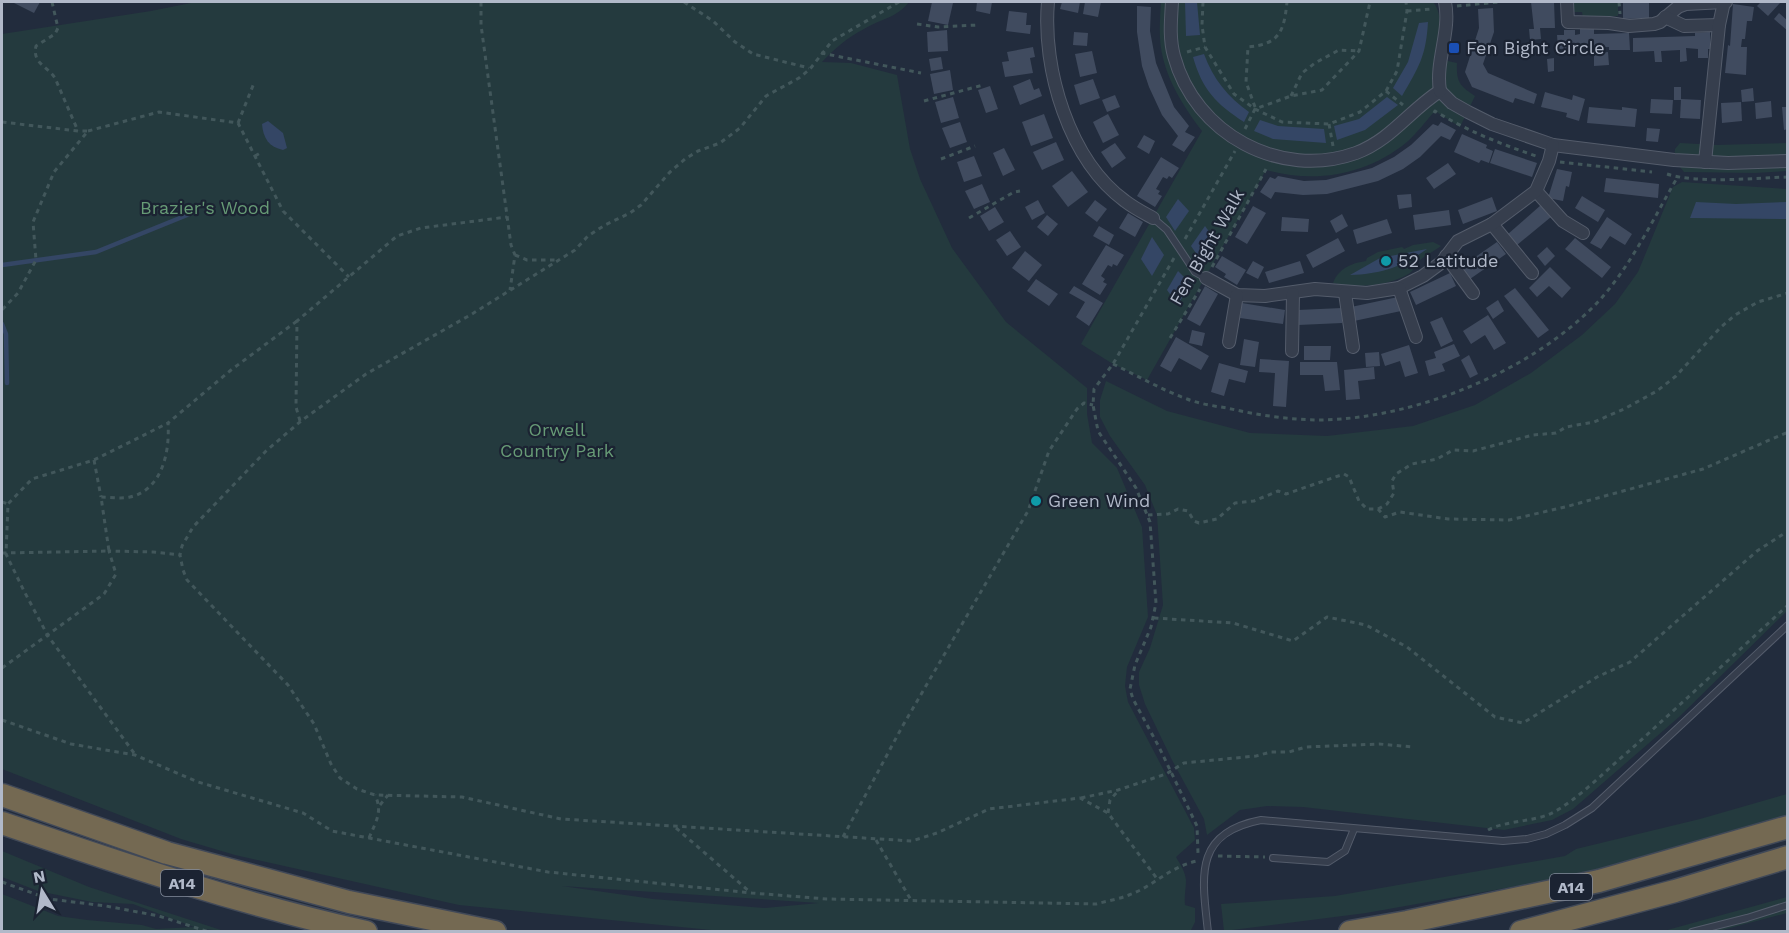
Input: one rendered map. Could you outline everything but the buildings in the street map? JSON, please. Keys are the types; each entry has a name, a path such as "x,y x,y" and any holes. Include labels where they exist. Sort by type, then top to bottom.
{"highway":[{"name":"A14","path":"2,795 167,853 349,902 495,932"},
{"name":"A14","path":"2,823 216,894 366,932"},
{"name":"A14","path":"1350,932 1599,881 1788,827"},
{"name":"A14","path":"1521,932 1675,891 1788,857"}],"street":[{"path":"1048,2 1048,43 1052,70 1059,102 1074,137 1106,183 1125,201 1153,218"},
{"path":"1172,2 1170,28 1174,56 1185,85 1222,131 1239,142 1276,158 1310,161 1336,159 1357,153 1396,130 1425,100 1440,91"},
{"path":"1567,2 1568,22 1645,25 1654,24 1677,7 1686,4 1725,2 1719,25 1705,162"},
{"path":"1445,4 1445,36 1437,74 1440,91 1452,103 1492,124 1553,145 1660,159 1705,162 1788,161"},
{"path":"1665,17 1684,26 1719,25"},
{"path":"1206,278 1237,295 1265,296 1315,290 1367,293 1399,288 1423,276 1442,262 1458,241 1491,224 1536,191 1553,145"},
{"path":"1536,191 1563,221 1583,233"},
{"path":"1491,224 1532,273"},
{"path":"1446,256 1473,293"},
{"path":"1399,288 1416,337"},
{"path":"1345,293 1353,347"},
{"path":"1292,351 1293,294"},
{"path":"1229,342 1237,295"}],"lane":[{"path":"1153,218 1167,230 1195,272 1206,278"},
{"path":"1208,932 1203,874 1205,859 1210,850 1233,828 1261,820 1479,841 1527,839 1546,834 1592,808 1788,625"},
{"path":"1273,858 1328,861 1345,850 1354,829"},
{"path":"1692,932 1788,905"}],"path":[{"path":"52,2 58,28 55,34 36,46 35,58 55,78 78,131"},
{"path":"481,2 481,25 511,245 515,255 510,290"},
{"path":"684,2 713,21 735,42 753,54 810,69"},
{"path":"899,2 832,41 821,52 810,69 766,96 740,128 720,143 685,159 670,172 641,205 630,213 605,225 588,236 575,250 472,314 366,374 301,421 266,451 193,527 182,546 180,555 187,580 278,673 300,701 314,724 331,764 340,778 357,789 375,795 462,797 561,819 912,841 923,839 989,809 1080,798 1118,790 1166,774 1184,763 1250,757 1271,752 1289,752 1306,747 1379,744 1413,747"},
{"path":"1203,2 1202,25 1205,47 1234,94 1255,109 1282,122 1329,124 1360,112 1386,91 1397,71 1407,11 1406,2"},
{"path":"1255,109 1246,82 1248,47 1274,40 1283,28 1287,2"},
{"path":"1255,109 1291,96 1322,90 1359,51 1370,2"},
{"path":"1407,11 1445,4 1498,2"},
{"path":"917,24 938,27 978,25"},
{"path":"1291,96 1302,73 1315,63 1339,50 1359,51"},
{"path":"821,52 921,73"},
{"path":"254,83 238,123 283,211 349,277"},
{"path":"924,101 983,86"},
{"path":"2,122 88,131 159,112 238,123"},
{"path":"2,310 18,293 36,260 33,222 54,172 88,131"},
{"path":"941,159 975,146"},
{"path":"255,156 260,153"},
{"name":"Fen Bight Walk","path":"1170,338 1266,169"},
{"path":"1198,860 1197,826 1130,689 1135,665 1154,618 1156,603 1154,555 1148,515 1136,488 1098,431 1093,405 1094,389 1113,364 1188,400 1252,414 1321,420 1383,413 1432,402 1510,368 1560,334 1595,304 1619,274 1677,178"},
{"path":"969,218 1014,192 1020,191"},
{"path":"135,755 48,636 4,554 8,504 32,478 94,460 168,423 231,370 297,321 397,236 421,228 507,217"},
{"path":"515,255 527,260 557,260"},
{"path":"1148,515 1168,514 1178,509 1188,511 1194,521 1199,523 1216,519 1234,503 1254,501 1278,491 1286,494 1344,474 1349,477 1359,501 1367,509 1378,509 1387,504 1394,493 1392,481 1396,474 1412,464 1437,459 1453,450 1473,451 1533,435 1556,433 1566,427 1594,422 1624,410 1657,391 1676,376 1735,315 1758,302 1788,293"},
{"path":"297,321 296,407 301,421"},
{"path":"843,837 902,727 1028,511 1049,451 1077,409 1084,404 1093,405"},
{"path":"101,496 127,498 144,492 164,466 169,442 168,423"},
{"path":"1378,509 1385,518 1400,512 1448,519 1509,520 1703,469 1788,432"},
{"path":"2,668 104,594 116,574 109,550 94,460"},
{"path":"2,502 8,504"},
{"path":"1154,618 1233,623 1293,641 1327,616 1366,624 1407,647 1495,717 1523,723 1597,677 1630,662 1758,551 1788,531"},
{"path":"4,554 109,550 180,555"},
{"path":"1479,841 1488,830 1496,826 1509,825 1551,813 1584,790 1788,605"},
{"path":"2,720 71,744 135,755 198,782 303,813 332,831 548,872 826,899 1096,904 1130,895 1158,880 1180,864 1224,855 1273,858"},
{"path":"1108,813 1110,801 1118,790"},
{"path":"375,795 380,805"},
{"path":"369,838 380,805 388,795"},
{"path":"1080,798 1108,813 1158,880"},
{"path":"674,826 752,893"},
{"path":"876,840 911,900"},
{"path":"2,882 49,899 159,916 209,932"}],"green space":[{"name":"Orwell Country Park","path":"196,2 909,2 894,15 852,36 822,62 851,63 897,75 910,149 920,179 952,248 1006,322 1087,388 1087,414 1092,443 1117,468 1142,527 1148,617 1127,667 1125,686 1128,702 1194,828 1195,840 1176,857 1186,880 1185,905 1195,908 1195,922 1190,932 731,932 459,905 235,855 181,839 2,769 2,34","holes":["562,886 819,903 765,908 653,899"]},
{"path":"1161,2 1433,2 1440,22 1434,58 1457,63 1460,83 1475,96 1460,127 1435,111 1407,142 1375,162 1358,169 1322,176 1284,174 1266,170 1147,380 1113,364 1081,344 1202,131 1179,96 1166,68 1161,51"},
{"path":"1574,2 1618,2 1618,16 1583,18 1582,12 1574,12"},
{"path":"1680,143 1716,145 1787,143 1787,153 1782,161 1787,164 1787,171 1684,172 1674,160 1675,149"},
{"path":"1682,182 1787,189 1787,611 1679,717 1573,809 1552,820 1504,830 1303,807 1267,806 1240,810 1207,835 1204,819 1172,760 1145,704 1139,685 1139,672 1150,648 1163,605 1157,515 1145,485 1110,436 1100,417 1100,400 1106,381 1167,411 1250,433 1327,436 1413,426 1475,405 1531,373 1582,335 1615,304 1638,272 1673,187"},
{"path":"1433,242 1441,246 1420,260 1411,272 1401,278 1372,285 1352,286 1333,283 1338,274 1346,268 1366,261 1378,252"},
{"path":"1787,794 1787,821 1659,861 1366,913 1224,931 1221,904 1335,896 1565,856 1576,849 1700,819"},
{"path":"2,851 89,887 224,931 203,929 205,931 2,931 2,894 58,916 142,925 156,929 194,927 133,904 92,902 38,891 2,877"},
{"path":"1787,897 1787,913 1719,931 1660,932"}],"water":[{"path":"1185,2 1197,2 1200,35 1186,36"},
{"path":"1428,22 1421,61 1402,96 1393,88 1408,62 1419,23"},
{"path":"1204,54 1222,87 1249,112 1244,122 1225,109 1206,87 1193,57"},
{"path":"1387,97 1398,105 1365,130 1337,140 1334,126 1359,119"},
{"path":"1260,120 1278,126 1324,129 1326,143 1273,139 1254,131"},
{"path":"268,121 283,133 287,148 278,149 268,141 262,124"},
{"path":"1178,199 1189,211 1175,231 1166,217"},
{"path":"1696,202 1736,204 1787,202 1787,219 1690,218"},
{"path":"1205,226 1216,241 1202,262 1191,246"},
{"path":"1152,237 1164,255 1152,276 1141,259"},
{"path":"1427,249 1391,268 1350,275 1380,258"},
{"path":"1178,271 1190,283 1178,305 1167,290"}],"waterway":[{"path":"2,265 96,252 197,211"},
{"path":"2,324 6,334 7,383"}],"place":[{"name":"Fen Bight Circle","path":"1454,48"},
{"name":"52 Latitude","path":"1386,261"},
{"name":"Green Wind","path":"1036,501"}],"park label":[{"name":"Brazier's Wood","path":"205,208"}]}
